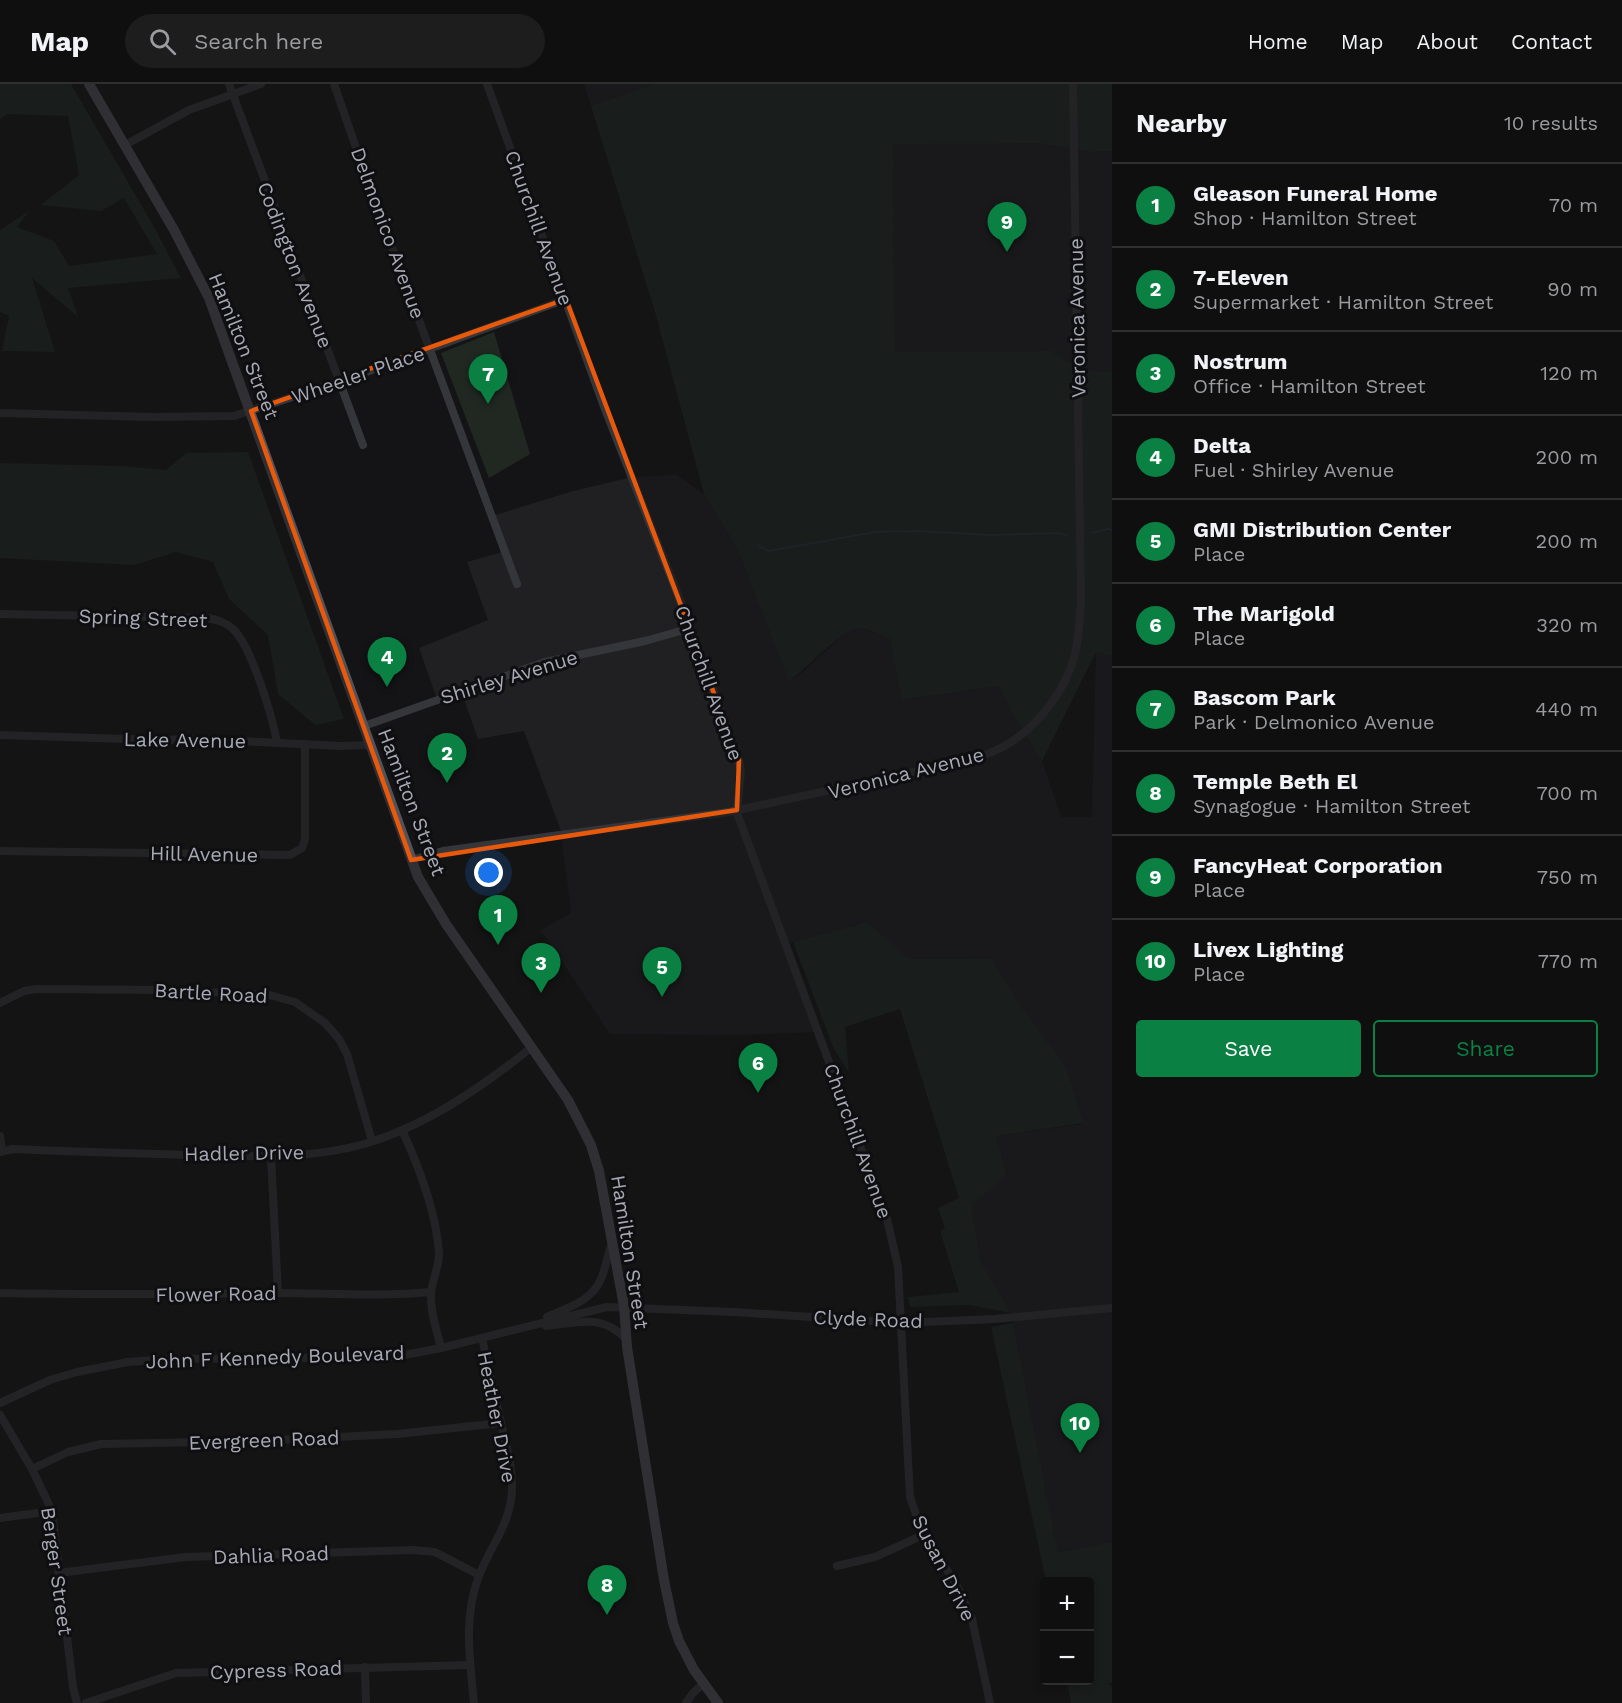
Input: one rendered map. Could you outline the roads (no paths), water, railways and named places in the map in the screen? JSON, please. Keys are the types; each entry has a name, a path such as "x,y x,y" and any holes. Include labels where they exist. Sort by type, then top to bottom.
{"main road":[{"name":"Hamilton Street","path":"89,84 174,230 209,298 411,860 440,916 568,1100 591,1145 599,1171 624,1306 626,1340 670,1612 679,1641 718,1703"}],"street":[{"name":"Codington Avenue","path":"229,84 363,445"},
{"path":"125,145 172,118 261,84"},
{"name":"Delmonico Avenue","path":"334,84 371,191 517,584"},
{"name":"Churchill Avenue","path":"487,84 610,425 691,628 739,760 741,771 737,810 887,1219 897,1260 901,1323"},
{"name":"Veronica Avenue","path":"411,860 443,851 737,810 969,760 1007,745 1033,725 1062,686 1074,655 1081,598 1073,84"},
{"name":"Wheeler Place","path":"0,413 218,418 234,416 339,382 566,298"},
{"name":"Spring Street","path":"0,614 208,618 222,621 233,628 242,641 254,668 277,742"},
{"name":"Shirley Avenue","path":"364,726 545,662 645,641 691,628"},
{"name":"Lake Avenue","path":"0,735 370,745"},
{"name":"Hill Avenue","path":"0,851 290,855 302,848 305,839 305,744"},
{"name":"Bartle Road","path":"0,1003 24,991 36,989 153,990 269,995 295,1002 325,1023 339,1039 347,1054 372,1141"},
{"name":"Hadler Drive","path":"1,1152 14,1149 271,1157 331,1150 372,1141 402,1130 463,1098 532,1047"},
{"path":"402,1130 430,1203 438,1244 439,1257 431,1292 441,1348"},
{"path":"0,1136 1,1152"},
{"path":"271,1157 278,1293"},
{"path":"519,1329 579,1303 592,1292 601,1280 612,1242"},
{"name":"Flower Road","path":"0,1293 354,1295 431,1292"},
{"name":"Clyde Road","path":"624,1306 901,1323 995,1319 1112,1308"},
{"name":"John F Kennedy Boulevard","path":"0,1403 50,1380 128,1362 168,1359 394,1357 441,1348 590,1310 624,1306"},
{"path":"519,1329 596,1321 609,1325 626,1340"},
{"name":"Susan Drive","path":"901,1323 910,1497 923,1535 955,1582 972,1619 990,1703"},
{"name":"Heather Drive","path":"474,1703 468,1612 479,1575 496,1543 509,1510 512,1486 482,1338"},
{"name":"Berger Street","path":"0,1415 32,1469 52,1511 58,1573 77,1703"},
{"name":"Evergreen Road","path":"32,1469 68,1452 100,1444 258,1441 397,1434 501,1423"},
{"path":"0,1518 52,1511"},
{"path":"837,1566 875,1557 923,1535"},
{"name":"Dahlia Road","path":"58,1573 186,1557 413,1550 435,1552 479,1575"},
{"name":"Cypress Road","path":"86,1703 176,1673 470,1665"},
{"path":"365,1667 366,1703"},
{"path":"686,1703 704,1684"}],"waterway":[{"path":"1092,533 1112,530"},
{"path":"759,546 769,551 875,532 915,531 991,535 1059,533 1067,535"}],"place":[{"name":"FancyHeat Corporation","path":"1007,252"},
{"name":"Bascom Park","path":"488,404"},
{"name":"Delta","path":"387,687"},
{"name":"7-Eleven","path":"447,783"},
{"name":"Gleason Funeral Home","path":"498,945"},
{"name":"Nostrum","path":"541,993"},
{"name":"GMI Distribution Center","path":"662,997"},
{"name":"The Marigold","path":"758,1093"},
{"name":"Livex Lighting","path":"1080,1453"},
{"name":"Temple Beth El","path":"607,1615"}]}
